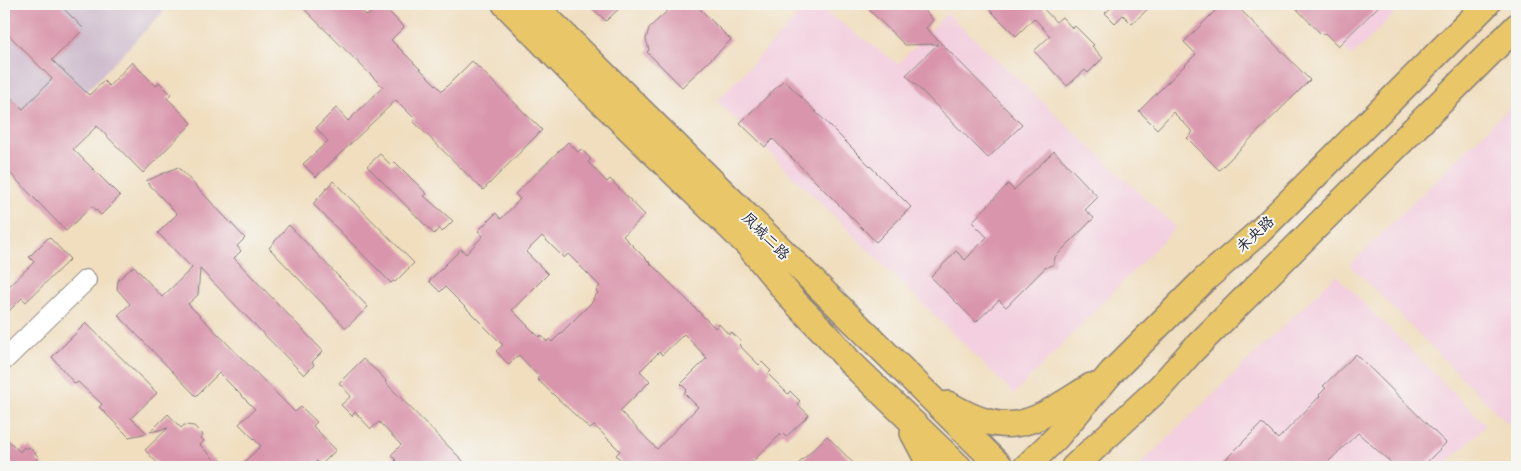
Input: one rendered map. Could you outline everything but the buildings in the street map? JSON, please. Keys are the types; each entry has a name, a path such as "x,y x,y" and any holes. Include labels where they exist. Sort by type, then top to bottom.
{"main road":[{"name":"凤城二路","path":"505,4 573,74 748,245 794,301 885,398 959,467"},
{"name":"凤城二路","path":"533,4 1001,467"},
{"name":"未央路","path":"1026,467 1056,438 1112,372 1204,280 1259,232 1488,4"},
{"path":"1074,467 1131,416 1192,351 1517,26"},
{"path":"904,372 945,402 973,418 994,424 1018,425 1045,414 1112,372"},
{"path":"885,398 910,428 931,467"},
{"path":"1100,467 1131,416"}],"street":[{"path":"4,360 86,280"}],"shaded area":[{"path":"4,4 171,4 4,176"},
{"path":"809,4 815,4 898,64 947,13 1176,227 1014,394 717,101"},
{"path":"1299,4 1404,4 1352,56"},
{"path":"1517,100 1517,433 1350,265"},
{"path":"1336,275 1486,425 1443,467 1138,467"}]}
